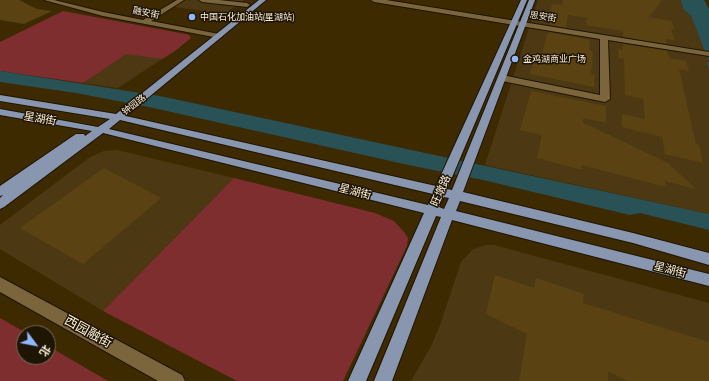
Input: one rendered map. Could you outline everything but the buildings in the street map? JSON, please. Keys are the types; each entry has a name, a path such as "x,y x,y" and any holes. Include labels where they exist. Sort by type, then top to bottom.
{"main road":[{"name":"钟园路","path":"0,204 113,116 133,106 146,91 210,34 254,0"},
{"name":"钟园路","path":"113,116 121,105 146,91 219,36 263,0"},
{"name":"旺墩路","path":"383,381 447,214 502,78 519,24 524,0"},
{"name":"旺墩路","path":"357,381 456,154 532,0"},
{"name":"星湖街","path":"0,98 113,116 455,195 633,238 709,259"},
{"name":"星湖街","path":"0,112 96,129 432,210 709,280"},
{"name":"钟园路","path":"0,192 96,129"}],"street":[{"name":"融安街","path":"47,0 97,13 219,36"},
{"path":"144,22 180,0"},
{"path":"202,0 248,5"},
{"name":"思安街","path":"374,0 705,53"},
{"path":"418,7 425,0"},
{"path":"502,78 605,99 604,37"},
{"name":"西园融街","path":"0,284 176,381"}],"shaded area":[{"path":"186,0 244,0 225,14 174,7"},
{"name":"金鸡湖商业广场","path":"538,0 681,0 683,9 691,16 709,59 709,214 485,165"},
{"path":"63,11 185,34 189,35 191,38 162,59 126,54 83,83 0,71 0,42"},
{"path":"126,53 162,59 118,88 83,83"},
{"path":"117,150 234,178 103,311 0,249 0,225 90,157 104,151"},
{"path":"234,178 375,213 394,221 408,238 407,246 343,381 237,381 103,311"},
{"path":"486,245 494,245 709,303 709,381 411,381 431,346 439,328 461,262 473,249"},
{"path":"0,318 16,327 16,365 56,365 56,351 108,381 0,381"}],"water":[{"path":"681,0 704,0 709,9 709,61 691,16 683,9"},
{"path":"0,71 160,96 709,214 709,230 640,213 630,215 483,180 413,166 149,107 76,93 0,82"}],"place":[{"name":"中国石化加油站(星湖站)","path":"192,17"},
{"name":"金鸡湖商业广场","path":"515,59"}]}
